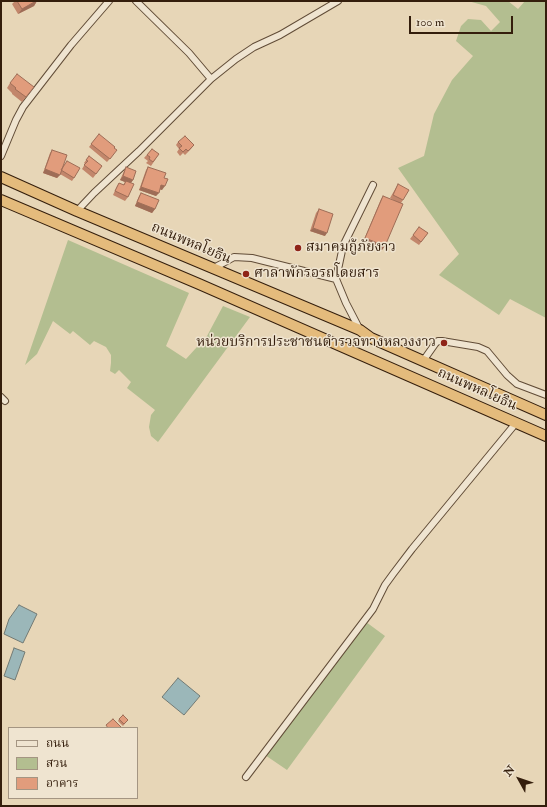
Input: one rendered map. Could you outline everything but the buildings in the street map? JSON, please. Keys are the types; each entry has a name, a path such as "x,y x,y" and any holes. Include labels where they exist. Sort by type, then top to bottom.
{"highway":[{"name":"ถนนพหลโยธิน","path":"1,177 77,211 360,330 371,338 546,415"},
{"name":"ถนนพหลโยธิน","path":"1,200 199,284 546,436"}],"street":[{"path":"1,156 23,107 71,45 109,1"},
{"path":"136,1 189,53 211,79"},
{"path":"77,211 211,79 254,47 280,35 338,1"},
{"path":"360,330 336,279 343,246 373,185"},
{"path":"212,268 234,257 252,258 336,279"},
{"path":"423,361 438,341 478,347 487,351 507,375 517,384 546,395"},
{"path":"246,777 373,609 385,585 412,549 516,422"}],"green space":[{"path":"468,1 508,1 518,9 525,1 546,1 546,318 510,299 499,315 439,275 459,254 398,168 424,156 434,114 452,80 473,56 456,41 461,26 468,19 481,20 491,31 500,22 486,6"},
{"path":"68,240 189,293 166,346 186,359 207,336 223,306 250,317 158,442 151,436 149,427 151,415 155,410 127,388 131,382 119,370 115,374 110,371 111,355 106,347 94,341 90,345 73,331 70,334 53,321 37,354 25,365"},
{"path":"366,622 385,636 287,770 265,755"}],"water":[{"path":"19,605 37,614 23,643 4,634 9,619"},
{"path":"14,648 25,652 15,680 4,676"},
{"path":"178,678 200,696 184,715 162,697"}],"place":[{"name":"สมาคมกู้ภัยงาว","path":"298,248"},
{"name":"ศาลาพักรอรถโดยสาร","path":"246,274"},
{"name":"หน่วยบริการประชาชนตำรวจทางหลวงงาว","path":"444,343"}]}
